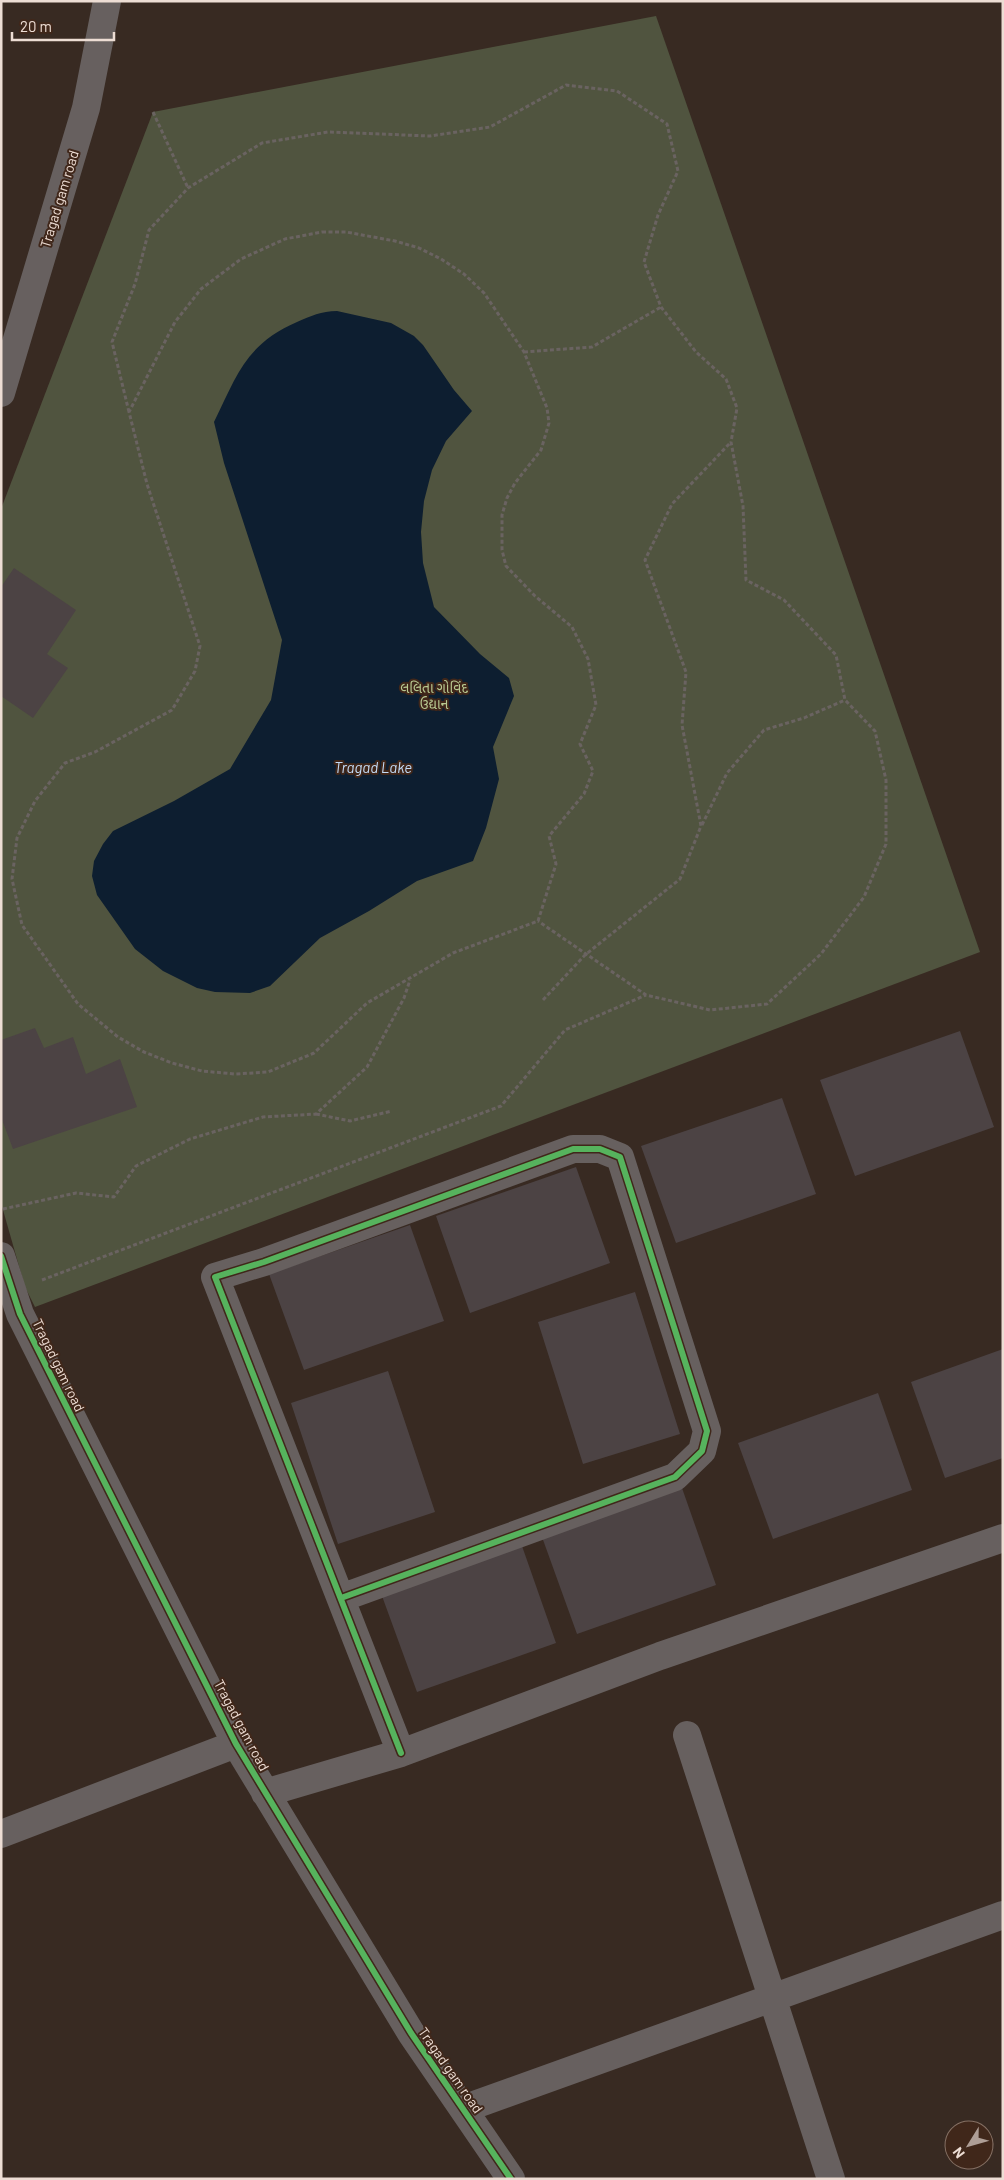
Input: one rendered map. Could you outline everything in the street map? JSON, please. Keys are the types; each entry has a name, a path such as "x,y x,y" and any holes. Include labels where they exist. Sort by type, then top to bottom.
{"street":[{"name":"Tragad gam road","path":"1,393 86,108 107,1"},
{"path":"341,1598 675,1477 702,1452 707,1431 620,1158 600,1149 573,1149 264,1262 215,1277 401,1753"},
{"name":"Tragad gam road","path":"1,1256 20,1314 236,1744 410,2034 511,2179"},
{"path":"265,1793 401,1753 660,1656 1003,1538"},
{"path":"687,1735 831,2179"},
{"path":"1,1834 236,1744"},
{"path":"463,2109 1003,1915"}],"path":[{"path":"566,85 618,91 667,124 678,171 658,215 644,262 661,307 696,352 726,379 737,408 731,442 743,506 746,580 784,600 836,655 845,700 875,731 886,780 886,844 864,897 821,954 767,1004 710,1010 646,994 585,955 538,921 453,953 410,980 367,1003 314,1054 268,1072 235,1074 202,1071 172,1063 144,1052 118,1037 85,1010 42,957 22,925 12,879 17,838 35,801 64,763 95,752 172,710 195,672 200,646 147,484 112,342 135,284 149,230 188,188 262,143 328,132 430,136 490,127 566,85"},
{"path":"153,112 188,188"},
{"path":"130,412 175,322 201,289 241,259 303,234 346,232 395,241 419,248 464,274 484,293 524,352 547,408 549,423 541,450 515,482 507,498 502,516 502,550 506,566 534,596 572,627 588,660 596,705 580,744 593,771 584,794 549,836 556,864 538,921"},
{"path":"524,352 592,347 661,307"},
{"path":"701,826 682,725 686,672 645,560 672,504 731,442"},
{"path":"543,1000 585,955 680,879 701,826 726,773 764,730 804,718 845,700"},
{"path":"316,1114 367,1067 404,998 410,980"},
{"path":"35,1283 501,1106 565,1030 646,994"},
{"path":"3,1209 76,1193 114,1196 136,1166 190,1138 263,1117 316,1114 350,1120 392,1111"}],"green space":[{"name":"લલિતા ગોવિંદ ઉદ્યાન","path":"656,16 980,952 35,1307 25,1287 1,1203 1,509 153,112"}],"water":[{"name":"Tragad Lake","path":"337,311 391,323 414,336 423,345 454,390 472,411 446,441 432,470 424,501 421,532 423,563 434,607 480,654 509,678 514,696 493,747 499,779 486,828 473,861 417,881 369,911 320,938 270,986 250,993 215,992 197,988 163,971 135,949 97,895 92,876 94,861 113,831 174,801 230,769 271,700 282,640 224,463 214,422 245,363 266,340 297,322 321,313"}],"building":[{"path":"14,568 76,610 47,654 68,668 33,718 1,696 1,587"},
{"path":"35,1028 44,1048 73,1037 86,1074 120,1059 137,1107 13,1149 1,1117 1,1040"},
{"path":"960,1031 994,1127 855,1176 820,1080"},
{"path":"782,1098 816,1194 676,1243 641,1146"},
{"path":"576,1167 610,1263 470,1313 436,1216"},
{"path":"410,1225 444,1321 304,1370 269,1274"},
{"path":"635,1292 680,1434 583,1464 538,1322"},
{"path":"1003,1349 1003,1458 945,1478 911,1382"},
{"path":"388,1371 435,1512 338,1544 291,1403"},
{"path":"878,1393 912,1490 773,1539 738,1443"},
{"path":"682,1488 716,1585 577,1634 542,1537"},
{"path":"522,1546 556,1643 417,1692 382,1596"}],"cycle path":[{"path":"341,1598 675,1477 702,1451 707,1431 620,1157 600,1149 573,1149 264,1262 215,1277 401,1753"},
{"path":"1,1256 20,1314 236,1744 411,2033 511,2179"}]}
